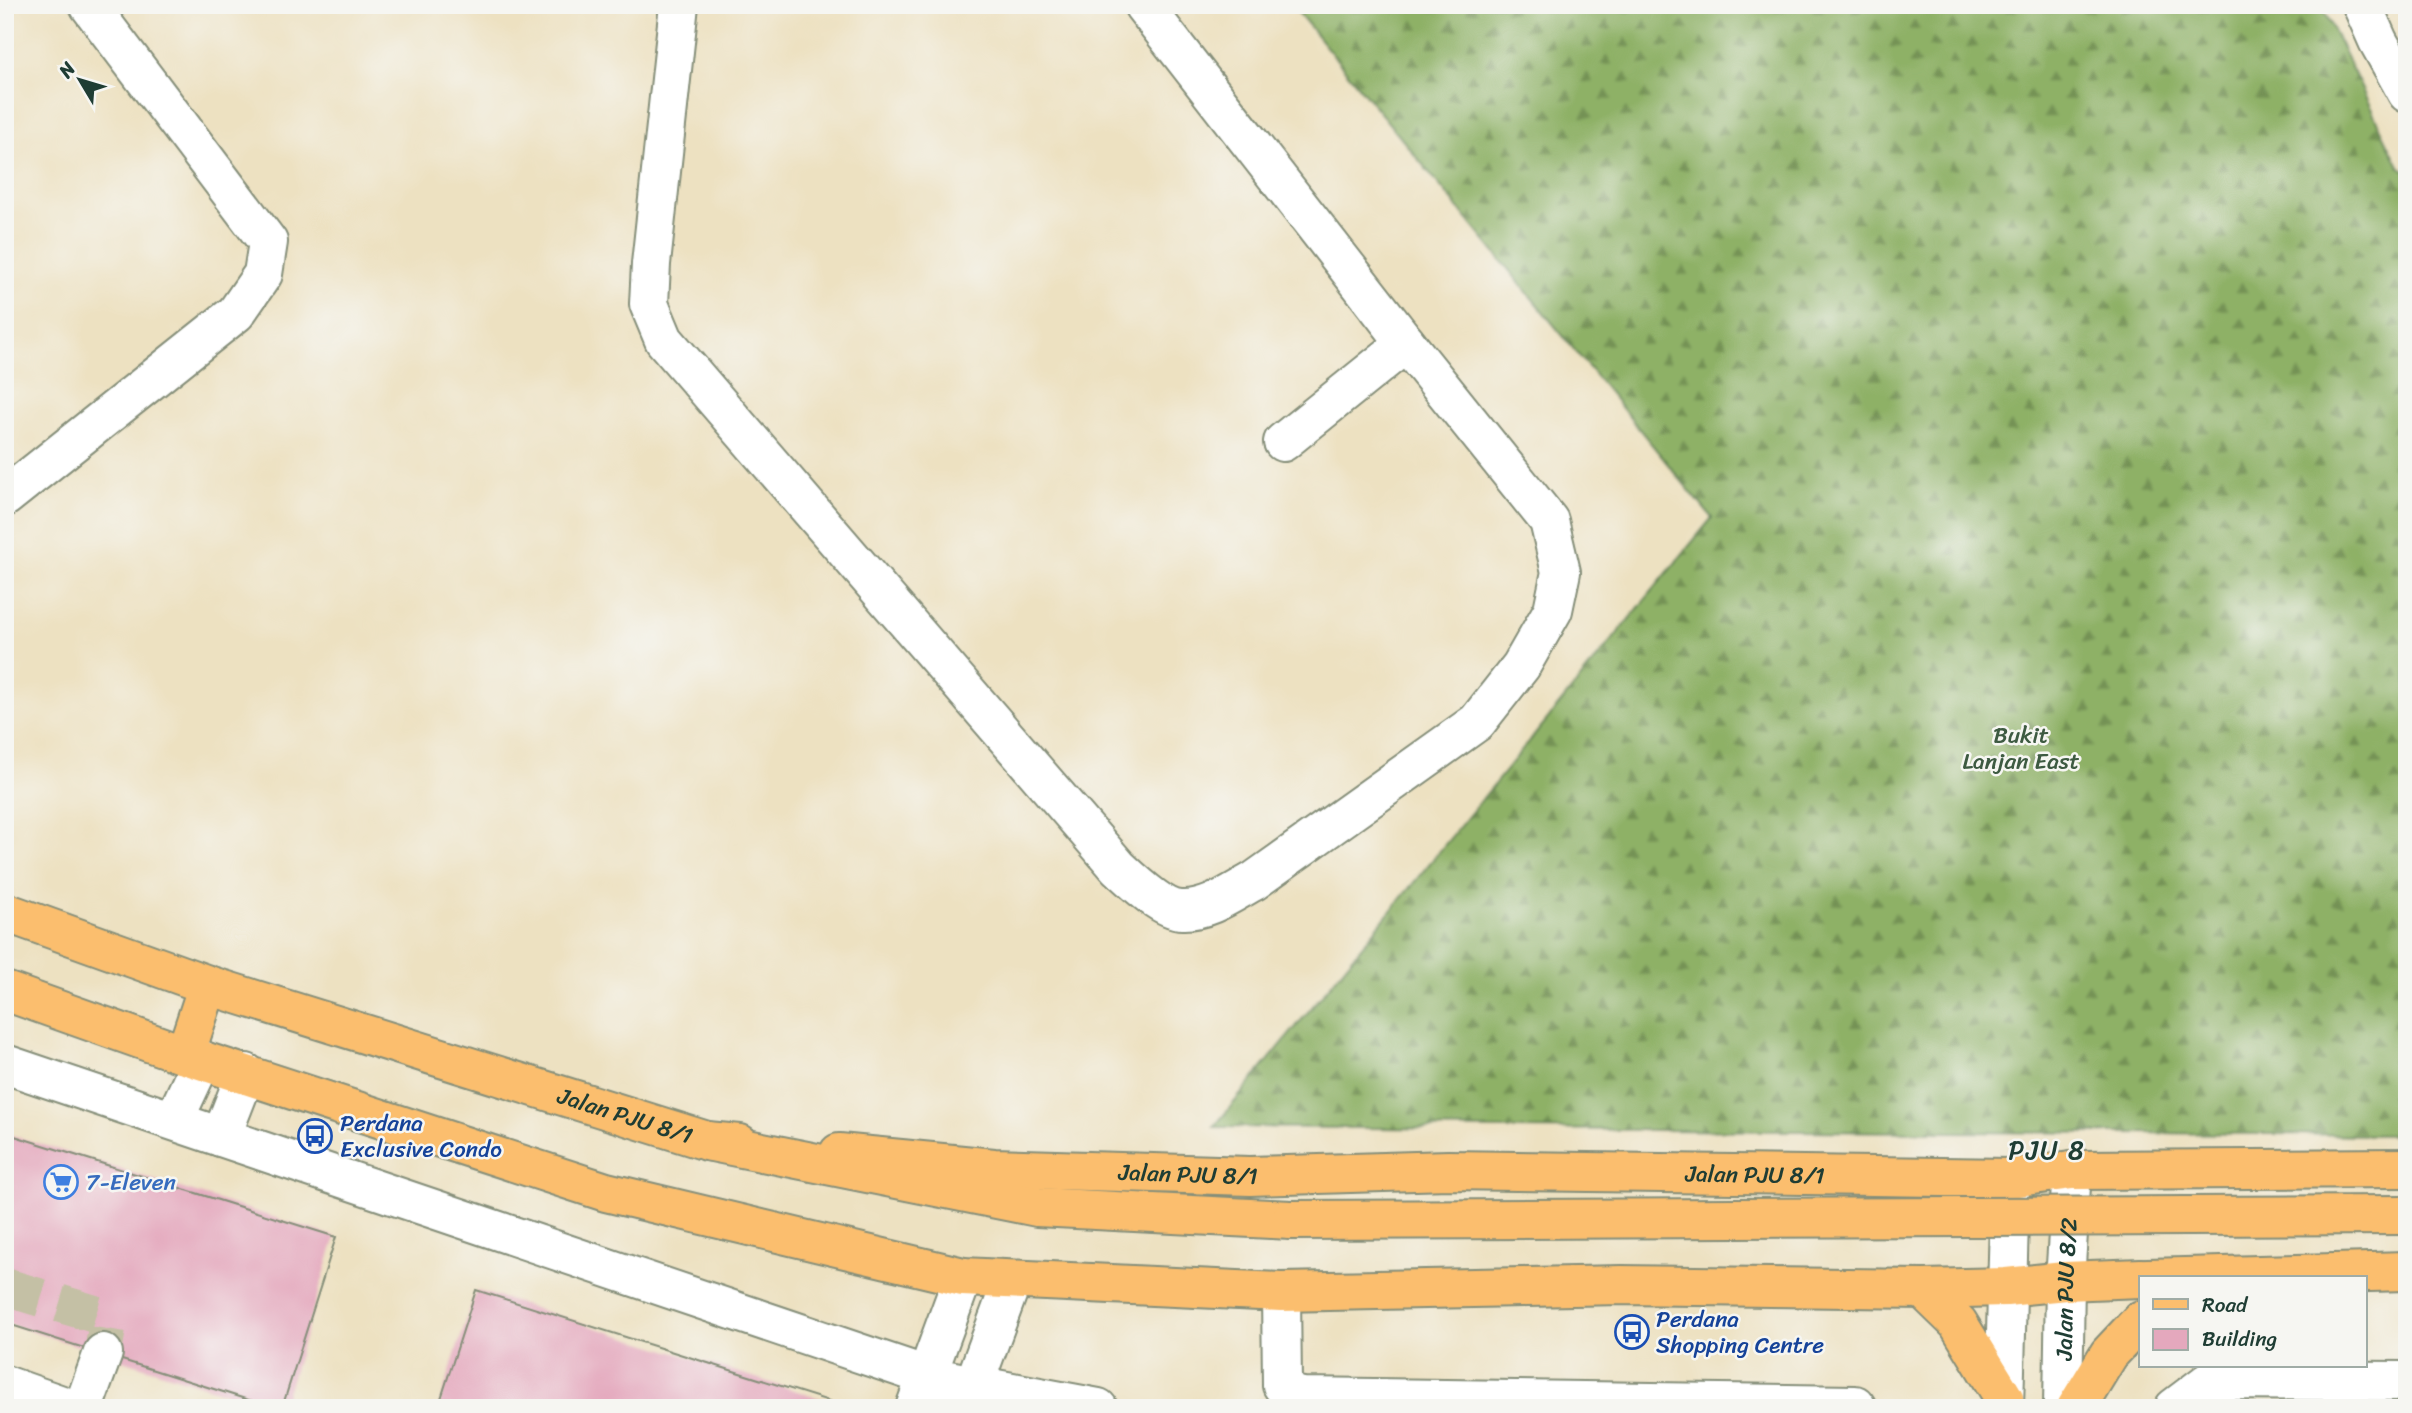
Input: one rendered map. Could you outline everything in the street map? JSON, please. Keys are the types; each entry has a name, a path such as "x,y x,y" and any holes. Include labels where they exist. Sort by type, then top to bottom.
{"main road":[{"name":"Jalan PJU 8/1","path":"5,912 208,985 707,1141 994,1168 1237,1175 1448,1170 2010,1178 2072,1170 2407,1168"},
{"path":"194,1057 208,985"},
{"path":"5,991 194,1057 606,1192 963,1278 1280,1292 1621,1284 1923,1289 2006,1287 2139,1278"},
{"path":"707,1141 1037,1207 1291,1220 2407,1215"},
{"path":"2261,1276 2407,1271"},
{"path":"1923,1289 1958,1323 2004,1403"},
{"path":"2076,1408 2109,1354 2139,1322"}],"street":[{"path":"5,497 236,313 263,274 268,242 89,5"},
{"path":"679,5 650,264 649,304 664,341 1118,867 1149,895 1181,911 1215,903 1254,881 1476,722 1521,666 1553,610 1561,572 1549,521 1406,343 1143,5"},
{"path":"2362,5 2378,41 2407,93"},
{"path":"1283,442 1406,343"},
{"path":"174,1120 194,1057"},
{"path":"5,1064 174,1120 921,1392 974,1384 1098,1408"},
{"path":"221,1137 246,1073"},
{"name":"Jalan PJU 8/2","path":"2063,1408 2065,1281 2072,1170"},
{"path":"2004,1403 2010,1178"},
{"path":"921,1392 963,1278"},
{"path":"974,1384 1012,1282"},
{"path":"1280,1292 1282,1385 1289,1394 1303,1397 1855,1405 1857,1408"},
{"path":"83,1408 103,1353"},
{"path":"2174,1408 2211,1380 2407,1381"},
{"path":"5,1385 69,1408"}],"green space":[{"name":"Bukit Lanjan East","path":"1292,5 2321,5 2399,166 2407,171 2407,1135 1214,1127 1712,518"}],"building":[{"path":"5,1133 336,1237 282,1408 274,1408 5,1323"},
{"path":"476,1290 848,1407 848,1408 438,1408"}],"tunnel":[{"path":"5,1287 98,1315 107,1328 103,1353"}],"place":[{"name":"Perdana Exclusive Condo","path":"315,1136"},
{"name":"7-Eleven","path":"61,1182"},
{"name":"Perdana Shopping Centre","path":"1632,1332"}],"district":[{"name":"PJU 8","path":"2047,1150"}]}
